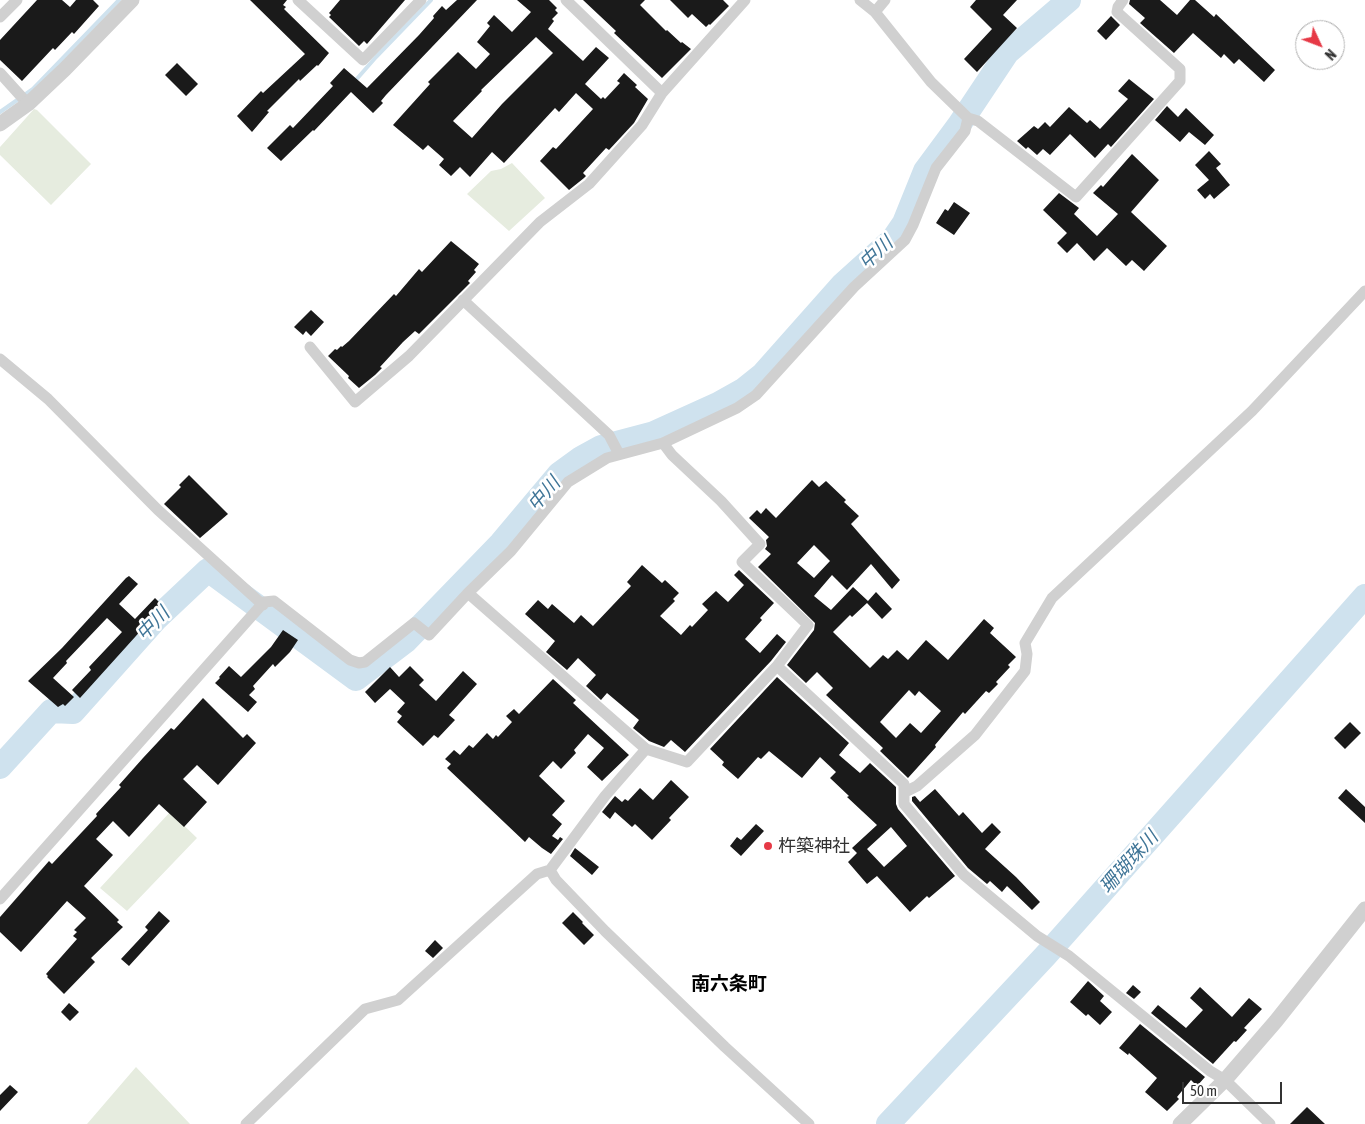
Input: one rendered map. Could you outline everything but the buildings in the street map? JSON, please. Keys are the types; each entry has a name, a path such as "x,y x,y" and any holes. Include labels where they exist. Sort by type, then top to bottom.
{"street":[{"path":"0,17 17,0"},
{"path":"0,124 28,104 132,0"},
{"path":"298,0 363,60 421,0"},
{"path":"566,0 662,93"},
{"path":"310,347 354,402 409,356 540,222 589,184 642,125 662,93 745,0"},
{"path":"860,0 875,12 932,82 968,118 978,121 1076,197 1180,81 1180,69 1117,12 1118,7 1124,0"},
{"path":"875,12 885,0"},
{"path":"0,73 28,104"},
{"path":"0,899 264,605 264,602 274,601 350,660 358,663 365,662 414,623 429,635 468,593 511,552 568,482 606,458 663,443 737,408 756,395 854,287 905,240 913,226 936,168 965,131 968,118"},
{"path":"905,792 917,786 975,735 1025,671 1027,654 1025,643 1052,598 1252,411 1365,290"},
{"path":"463,300 609,435 619,454"},
{"path":"0,359 48,399 158,510 264,605"},
{"path":"468,593 646,749 687,762 777,666 808,625 742,562 760,544 721,501 672,455 663,443"},
{"path":"777,666 904,784 904,804 964,875 1037,936 1069,956 1210,1071 1225,1080 1270,1124"},
{"path":"246,1124 365,1009 398,1000 537,874 550,870 605,796 646,749"},
{"path":"550,870 556,880 612,938 725,1047 809,1124"},
{"path":"1180,1124 1225,1080 1276,1022 1365,909"}],"shaded area":[{"path":"34,109 91,164 51,205 0,155 0,147"},
{"path":"512,163 545,198 509,231 467,194 491,171 501,169"},
{"path":"170,812 197,838 127,911 100,888"},
{"path":"136,1067 190,1124 87,1124"}],"waterway":[{"path":"0,112 33,89 119,0"},
{"path":"355,81 431,0"},
{"name":"中川","path":"0,767 51,711 73,712 156,619 208,570 356,679 406,641 501,543 559,474 581,458 601,447 654,433 718,404 743,390 763,374 842,285 893,239 904,223 925,171 959,125 1007,53 1069,0"},
{"name":"珊瑚珠川","path":"888,1124 1046,955 1365,596"}],"place":[{"name":"杵築神社","path":"768,846"}],"district":[{"name":"南六条町","path":"729,984"}]}
